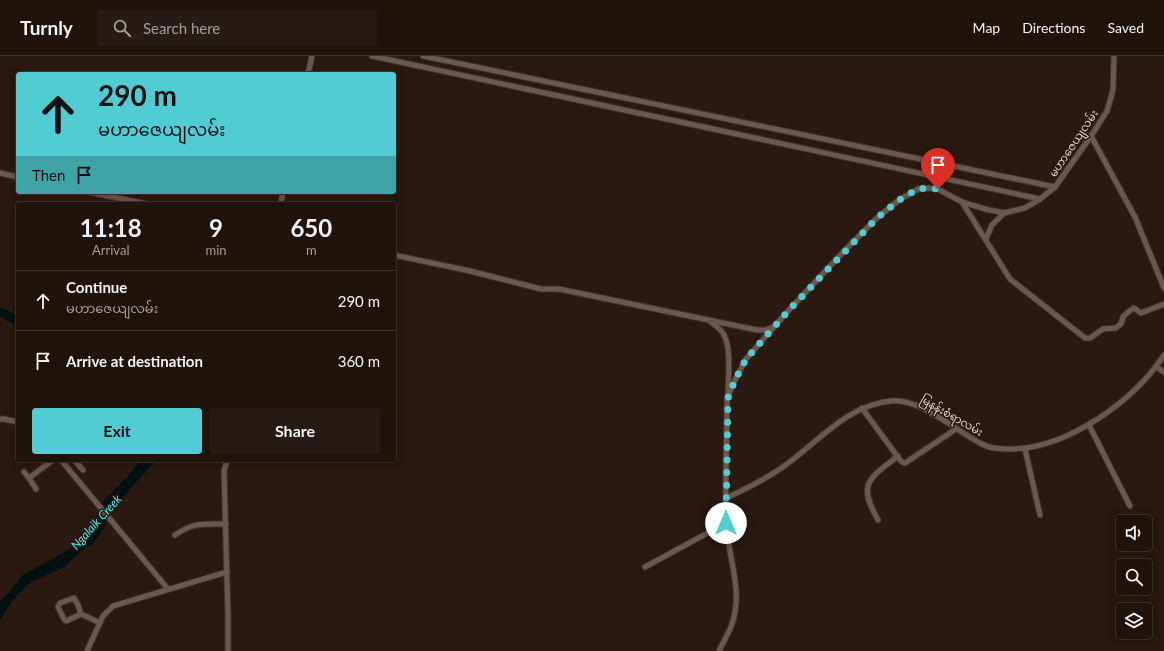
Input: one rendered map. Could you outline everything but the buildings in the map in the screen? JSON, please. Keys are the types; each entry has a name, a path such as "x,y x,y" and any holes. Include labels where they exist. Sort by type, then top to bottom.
{"street":[{"path":"308,72 312,56"},
{"path":"372,56 1040,199"},
{"path":"424,56 1055,187"},
{"name":"မဟာဇေယျလမ်း","path":"728,398 746,359 846,249 877,218 899,200 918,189 929,188 943,190 962,202 1004,213 1025,208 1040,199 1055,187 1107,111 1113,90 1114,56"},
{"path":"1091,136 1135,217 1164,287"},
{"path":"0,174 16,177"},
{"path":"99,194 137,202"},
{"path":"962,202 1010,279 1085,338 1090,338 1103,329 1116,328 1121,324 1123,317 1134,308 1141,313 1164,304"},
{"path":"986,239 992,226 1004,213"},
{"path":"396,255 470,271 541,289 559,289 709,321 757,330 765,330 774,327"},
{"path":"709,321 723,333 728,349 726,523 730,554 736,579 736,604 733,623 719,651"},
{"name":"မြနန်းစံရာလမ်း","path":"726,498 759,483 787,464 848,415 862,408 892,401 906,401 919,407 992,449 1025,448 1054,442 1089,425 1126,397 1156,367 1164,355"},
{"path":"1156,367 1164,372"},
{"path":"862,408 902,462 906,463 956,429"},
{"path":"0,419 16,422"},
{"path":"1089,425 1130,506"},
{"path":"1025,448 1040,515"},
{"path":"878,520 868,501 867,494 869,483 873,476 898,456"},
{"path":"29,478 50,462"},
{"path":"63,462 168,589"},
{"path":"76,462 83,470"},
{"path":"226,462 224,471 228,651"},
{"path":"24,472 36,489"},
{"path":"645,567 726,523"},
{"path":"175,535 188,527 202,524 226,524"},
{"path":"87,651 103,616 113,606 227,572"},
{"path":"81,614 66,621 58,607 60,603 74,598 81,614 100,623"}],"water":[{"path":"0,307 16,315 16,326 0,316"},
{"name":"Ngalaik Creek","path":"139,462 154,462 113,508 105,526 94,543 82,550 64,567 31,582 12,601 0,620 0,601 9,593 22,576 69,549 77,542 95,521 104,500 128,476"}],"route":[{"path":"726,523 728,398 746,359 789,310 877,218 899,200 918,189 938,189"}]}
